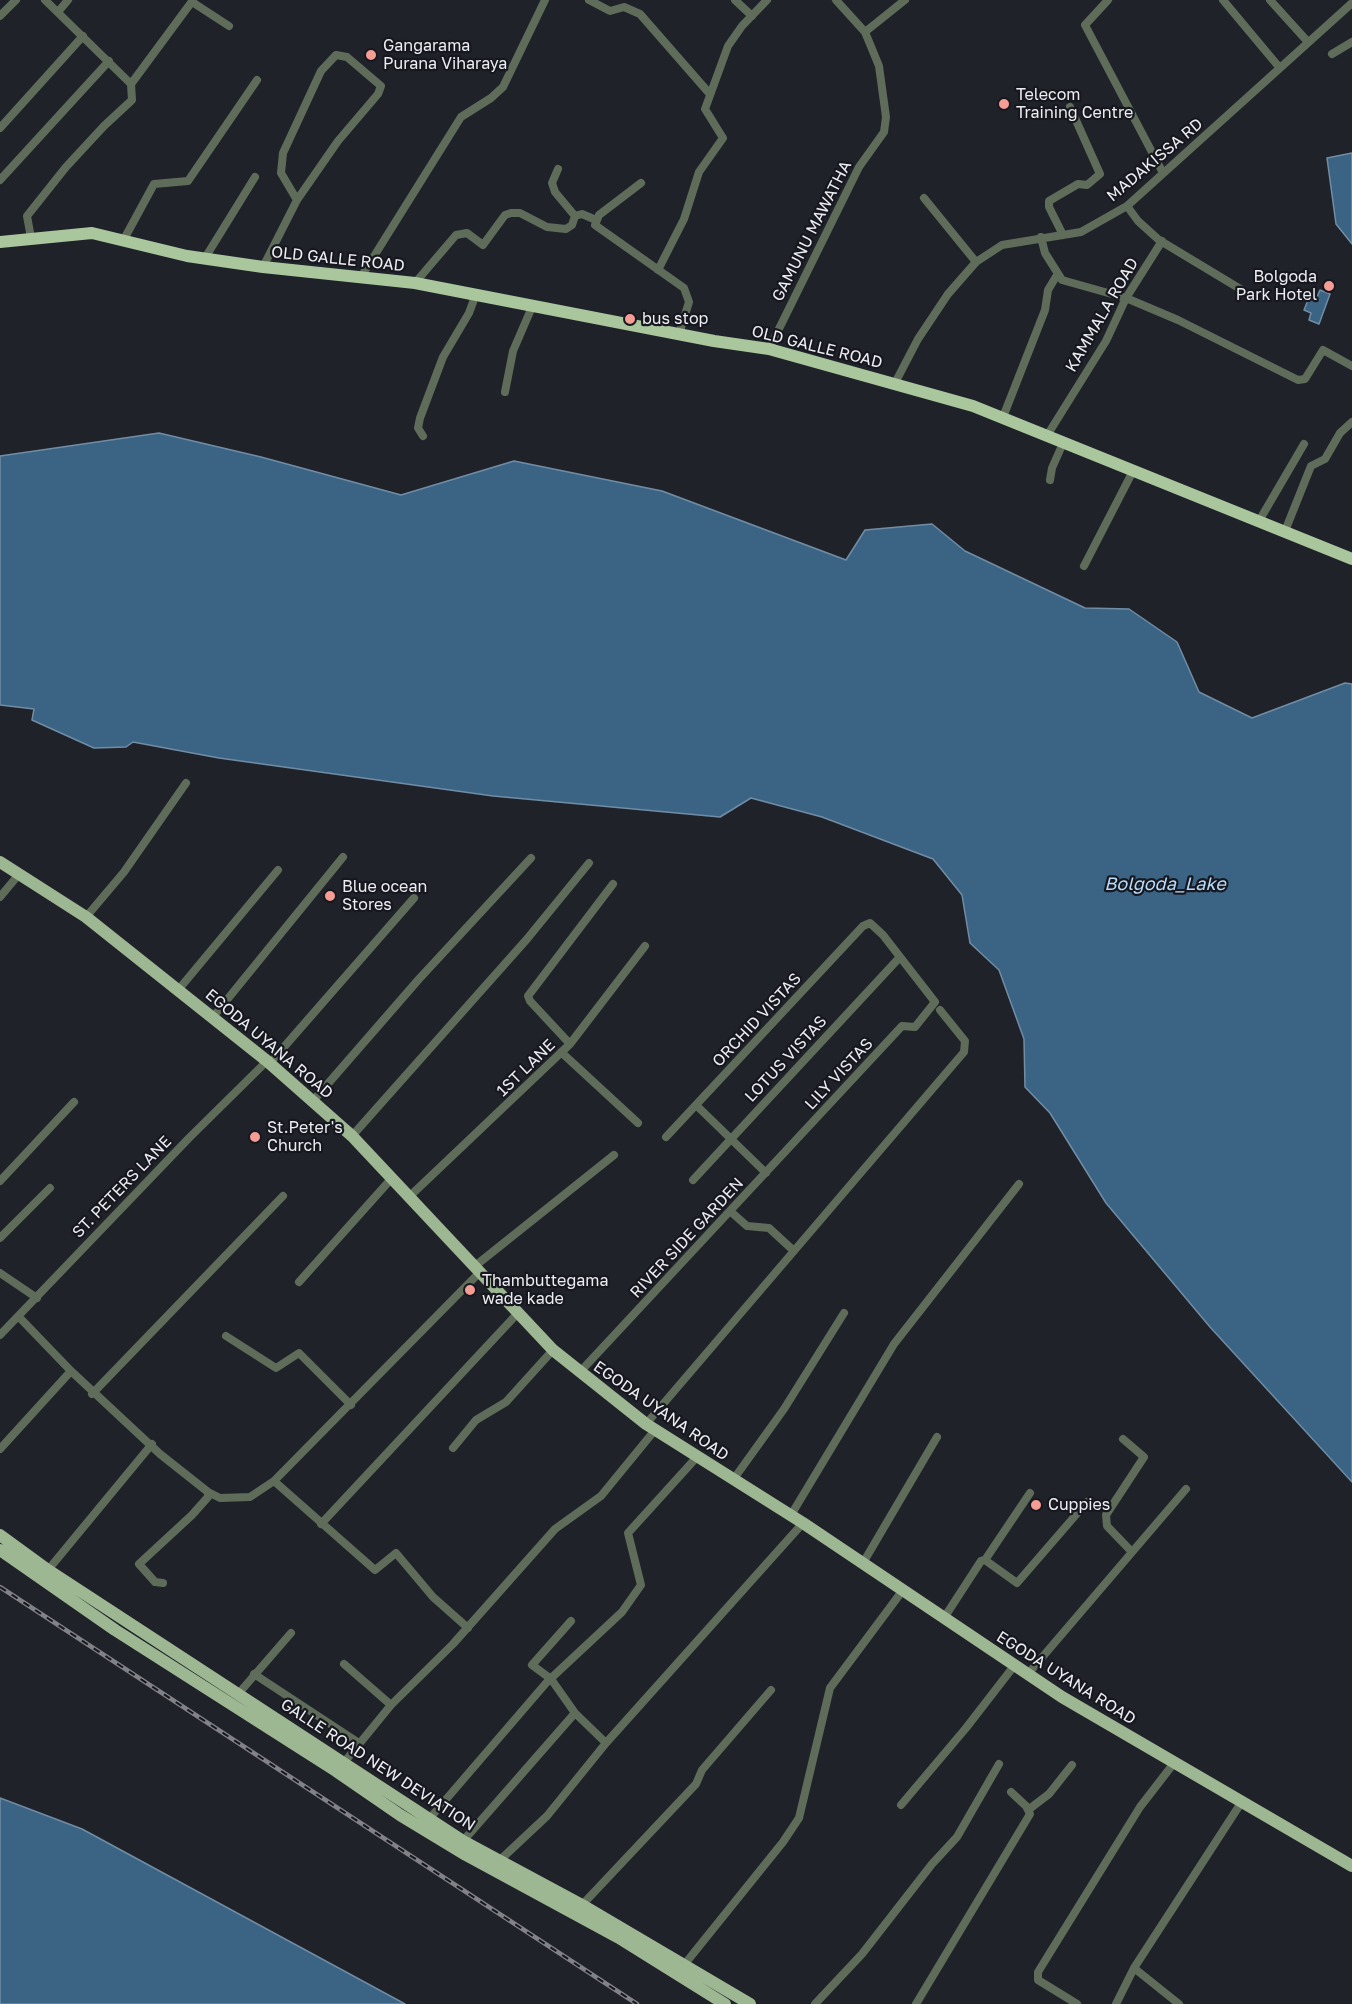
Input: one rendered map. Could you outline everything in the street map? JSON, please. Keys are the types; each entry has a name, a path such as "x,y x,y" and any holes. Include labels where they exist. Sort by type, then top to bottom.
{"highway":[{"name":"OLD GALLE ROAD","path":"0,242 92,233 206,258 263,267 415,283 532,307 769,349 895,383 1003,417 1352,560"}],"main road":[{"name":"EGODA UYANA ROAD","path":"0,862 86,917 268,1062 351,1136 553,1350 579,1374 650,1427 696,1458 791,1515 1027,1676 1352,1866"},
{"name":"GALLE ROAD NEW DEVIATION","path":"0,1535 48,1570 239,1693 466,1855 619,1938 725,2004"},
{"name":"GALLE ROAD NEW DEVIATION","path":"0,1550 114,1630 340,1767 430,1818 463,1841 582,1905 750,2004"}],"street":[{"path":"0,16 16,0"},
{"path":"31,238 27,216 66,167 132,100 130,84 45,0"},
{"path":"58,12 68,0"},
{"path":"361,277 461,117 491,98 503,87 545,0"},
{"path":"589,0 610,11 624,7 640,14 709,93"},
{"path":"735,0 752,16"},
{"path":"658,270 684,219 699,172 723,138 705,109 709,93 728,46 767,0"},
{"name":"GAMUNU MAWATHA","path":"769,349 859,167 884,132 886,117 879,66 865,32 836,0"},
{"path":"865,32 905,0"},
{"path":"1108,0 1085,25 1163,173"},
{"path":"1223,0 1279,67"},
{"path":"1270,0 1308,42"},
{"path":"130,84 193,1 229,26"},
{"name":"MADAKISSA RD","path":"895,383 918,339 948,294 976,262 1002,245 1082,232 1127,206 1348,5"},
{"path":"0,129 83,36"},
{"path":"1332,54 1352,42"},
{"path":"263,267 297,200 338,141 378,94 381,86 347,57 336,55 321,71 283,153 281,173 297,200"},
{"path":"0,180 109,61"},
{"path":"123,241 154,184 188,181 257,80"},
{"path":"1063,235 1049,207 1049,201 1078,184 1087,185 1100,174 1070,107"},
{"path":"415,283 456,235 467,233 483,244 505,215 520,213 538,224 566,229 575,220 555,192 552,183 558,169"},
{"path":"206,258 255,177"},
{"path":"641,183 604,210 595,225 610,238 684,288 688,296 687,309 679,334"},
{"path":"924,198 976,262"},
{"path":"1127,206 1138,221 1162,241 1242,290"},
{"path":"574,216 582,214 596,220"},
{"path":"1041,237 1045,253 1062,280 1126,298 1178,320 1298,380 1305,379 1323,350 1352,366"},
{"name":"KAMMALA ROAD","path":"1048,434 1107,341 1126,298 1162,241"},
{"path":"1003,417 1045,310 1048,290 1057,275"},
{"path":"423,436 418,428 420,418 443,357 469,313 476,294"},
{"path":"505,392 513,351 532,307"},
{"path":"1285,531 1311,466 1325,459 1340,433 1352,422"},
{"path":"1050,480 1052,468 1064,441"},
{"path":"1259,521 1304,444"},
{"path":"1084,566 1134,471"},
{"path":"86,917 124,872 186,783"},
{"path":"213,1017 343,857"},
{"path":"312,1102 419,979 531,858"},
{"path":"351,1136 527,939 589,863"},
{"path":"179,989 278,870"},
{"path":"0,897 20,873"},
{"path":"570,1044 528,996 613,884"},
{"name":"ST. PETERS LANE","path":"0,1335 189,1138 268,1062 414,898"},
{"name":"ORCHID VISTAS","path":"666,1137 863,926 870,923 900,957"},
{"name":"1ST LANE","path":"410,1196 570,1044 645,946"},
{"name":"LILY VISTAS","path":"766,1173 902,1026 915,1027 935,1002 900,957"},
{"name":"LOTUS VISTAS","path":"693,1180 900,957"},
{"path":"340,1767 391,1705 468,1628 555,1529 601,1496 650,1427 794,1251 964,1052 965,1041 940,1010"},
{"path":"561,1052 638,1123"},
{"path":"0,1181 74,1102"},
{"path":"696,1105 766,1173"},
{"path":"19,1317 92,1394 208,1492 220,1498 250,1497 274,1481 351,1405 477,1269 614,1155"},
{"name":"RIVER SIDE GARDEN","path":"579,1374 766,1173"},
{"path":"299,1282 392,1178"},
{"path":"791,1515 894,1344 1018,1184"},
{"path":"0,1238 50,1188"},
{"path":"92,1394 283,1196"},
{"path":"730,1211 747,1226 769,1228 794,1251"},
{"path":"0,1273 37,1298"},
{"path":"733,1480 784,1410 844,1313"},
{"path":"321,1524 517,1314"},
{"path":"226,1336 276,1368 298,1353 351,1405"},
{"path":"453,1448 476,1420 506,1402 553,1350"},
{"path":"0,1449 71,1371"},
{"path":"863,1563 937,1437"},
{"path":"1123,1439 1144,1456 1106,1515 1107,1526 1132,1552"},
{"path":"48,1570 152,1444"},
{"path":"430,1818 551,1679 622,1612 641,1585 628,1533 696,1458"},
{"path":"274,1481 375,1570 396,1553 433,1597 468,1628"},
{"path":"1027,1676 1186,1489"},
{"path":"163,1583 155,1582 140,1564 192,1515 208,1497 208,1492"},
{"path":"944,1618 981,1561 985,1560 1030,1493"},
{"path":"985,1560 1017,1583 1087,1502"},
{"path":"499,1861 547,1816 606,1743 803,1523"},
{"path":"684,1965 783,1842 799,1818 830,1688 903,1590"},
{"path":"572,1621 532,1665 551,1679 575,1713 606,1743"},
{"path":"239,1693 291,1632"},
{"path":"344,1664 391,1705"},
{"path":"901,1805 966,1728 1014,1666"},
{"path":"254,1674 359,1743"},
{"path":"582,1905 696,1784 702,1770 771,1690"},
{"path":"463,1841 575,1713"},
{"path":"1077,2004 1038,1980 1038,1972 1140,1807 1174,1763"},
{"path":"815,2004 862,1954 932,1864 957,1837 999,1764"},
{"path":"1028,1810 1049,1794 1072,1765"},
{"path":"916,2004 1030,1814 1011,1792"},
{"path":"1116,2004 1134,1968 1241,1803"},
{"path":"1134,1968 1179,2004"}],"water":[{"path":"1352,153 1352,244 1336,224 1327,158"},
{"path":"1320,290 1330,294 1319,324 1309,320 1311,313 1304,310 1310,295 1317,297"},
{"name":"Bolgoda_Lake","path":"159,433 261,457 401,495 514,461 662,491 846,560 865,530 932,524 965,551 1085,608 1129,609 1177,642 1199,692 1252,718 1345,683 1352,684 1352,1482 1210,1327 1106,1203 1050,1113 1025,1087 1024,1039 999,970 970,943 962,895 933,859 822,817 751,798 720,817 493,796 219,758 133,742 126,747 94,748 32,720 34,709 0,705 0,456"},
{"path":"0,1798 82,1829 405,2004 0,2004"}],"railway":[{"path":"0,1587 637,2004"}],"place":[{"name":"Gangarama Purana Viharaya","path":"371,55"},
{"name":"Telecom Training Centre","path":"1004,104"},
{"name":"Bolgoda Park Hotel","path":"1329,286"},
{"name":"bus stop","path":"630,319"},
{"name":"Blue ocean Stores","path":"330,896"},
{"name":"St.Peter's Church","path":"255,1137"},
{"name":"Thambuttegama wade kade","path":"470,1290"},
{"name":"Cuppies","path":"1036,1505"}]}
